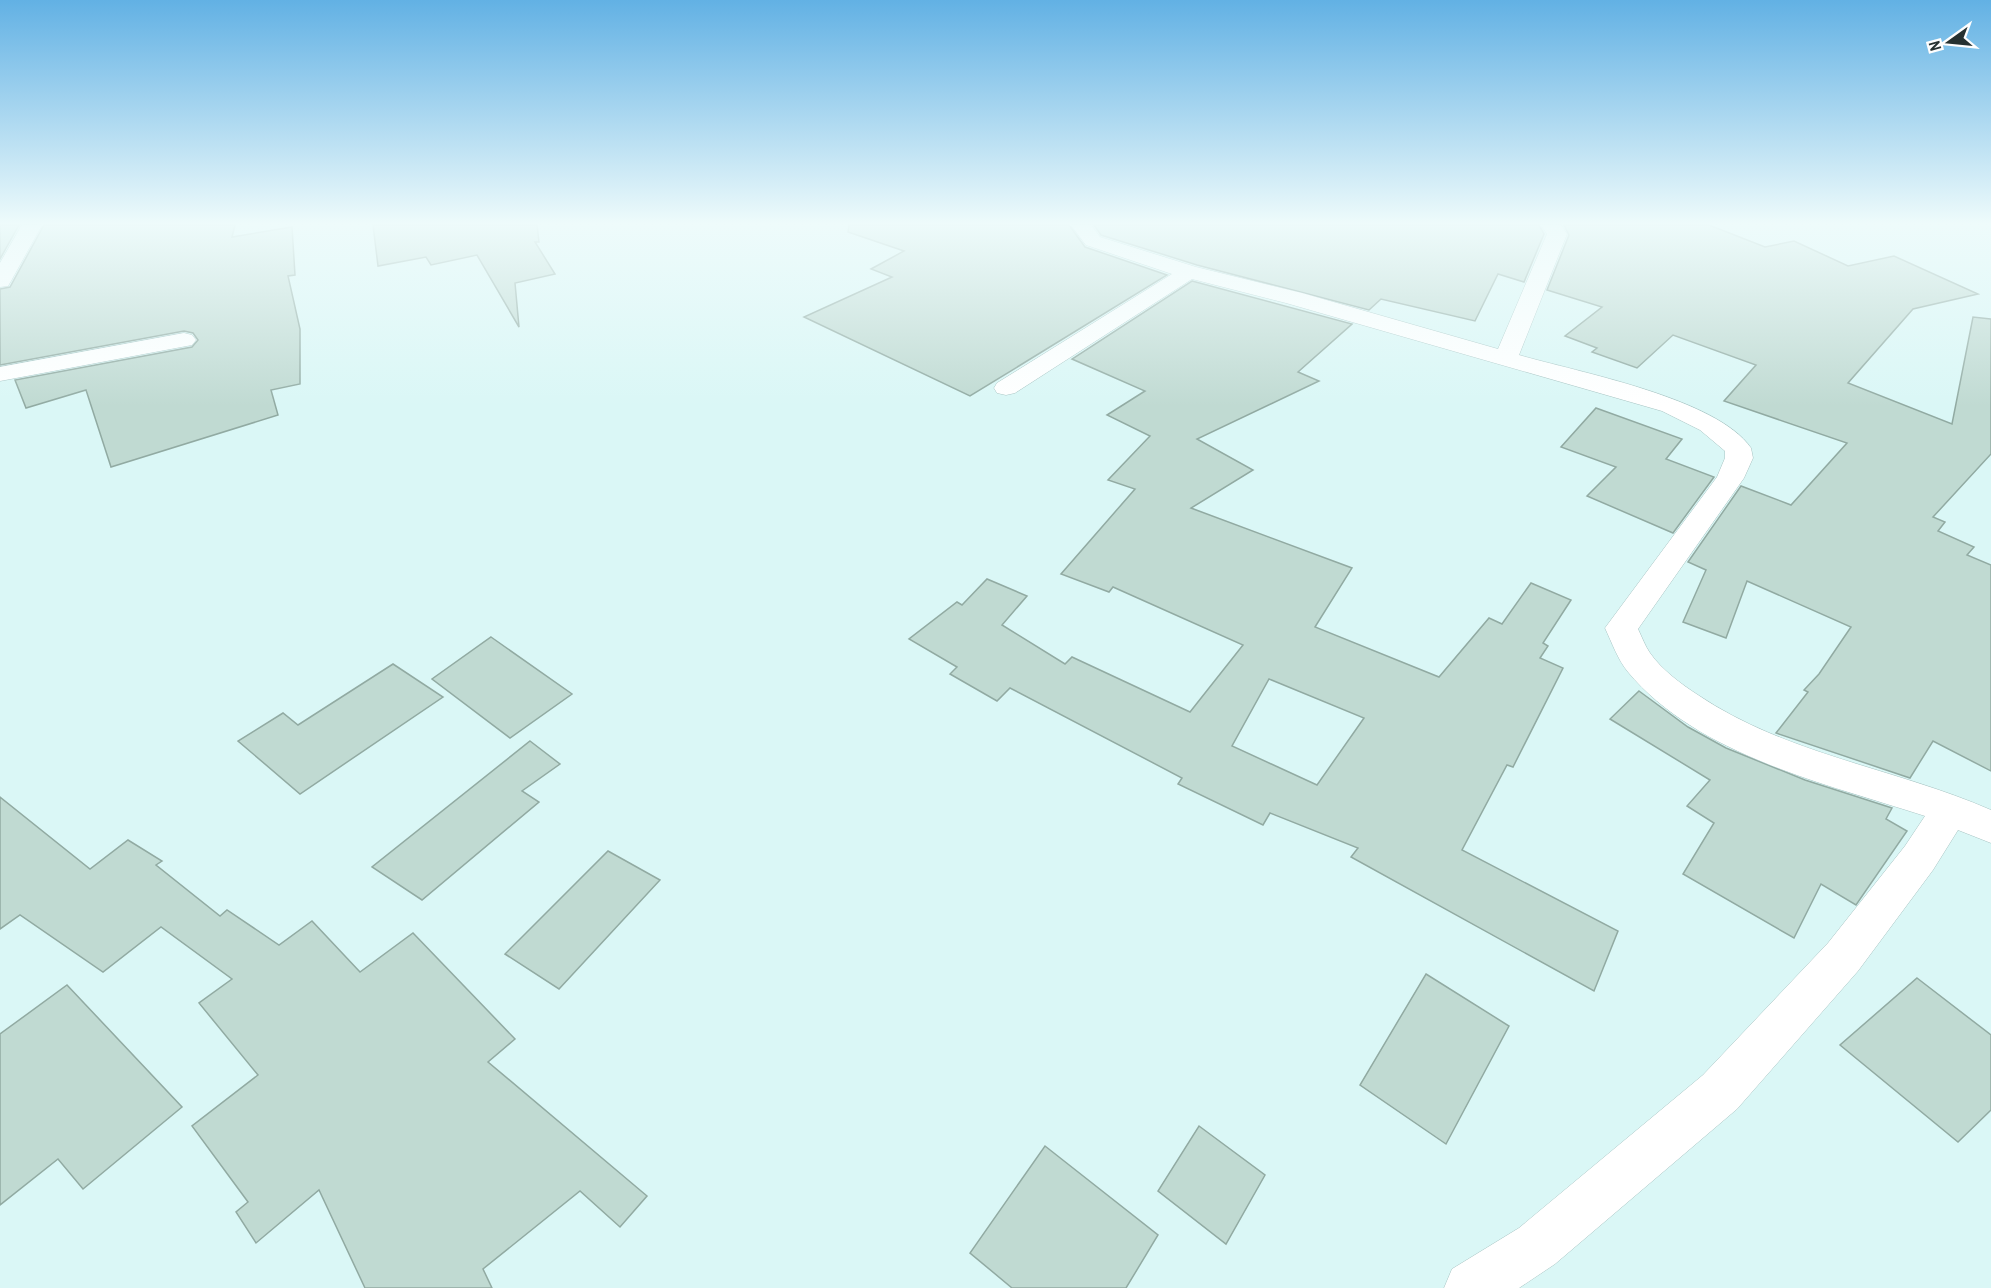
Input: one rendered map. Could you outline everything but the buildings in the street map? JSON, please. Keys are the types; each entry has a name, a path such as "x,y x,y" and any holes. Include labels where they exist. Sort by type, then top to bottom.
{"street":[{"path":"1006,388 1168,285"},
{"path":"1242,285 1506,357 1671,406 1709,424 1738,448 1739,458 1730,478 1621,628 1640,664 1676,698 1713,723 1768,747 1951,809 1991,827"},
{"path":"1506,357 1536,285"},
{"path":"0,374 184,340"},
{"path":"1471,1288 1537,1246 1720,1092 1843,957 1919,858 1951,809"}]}
